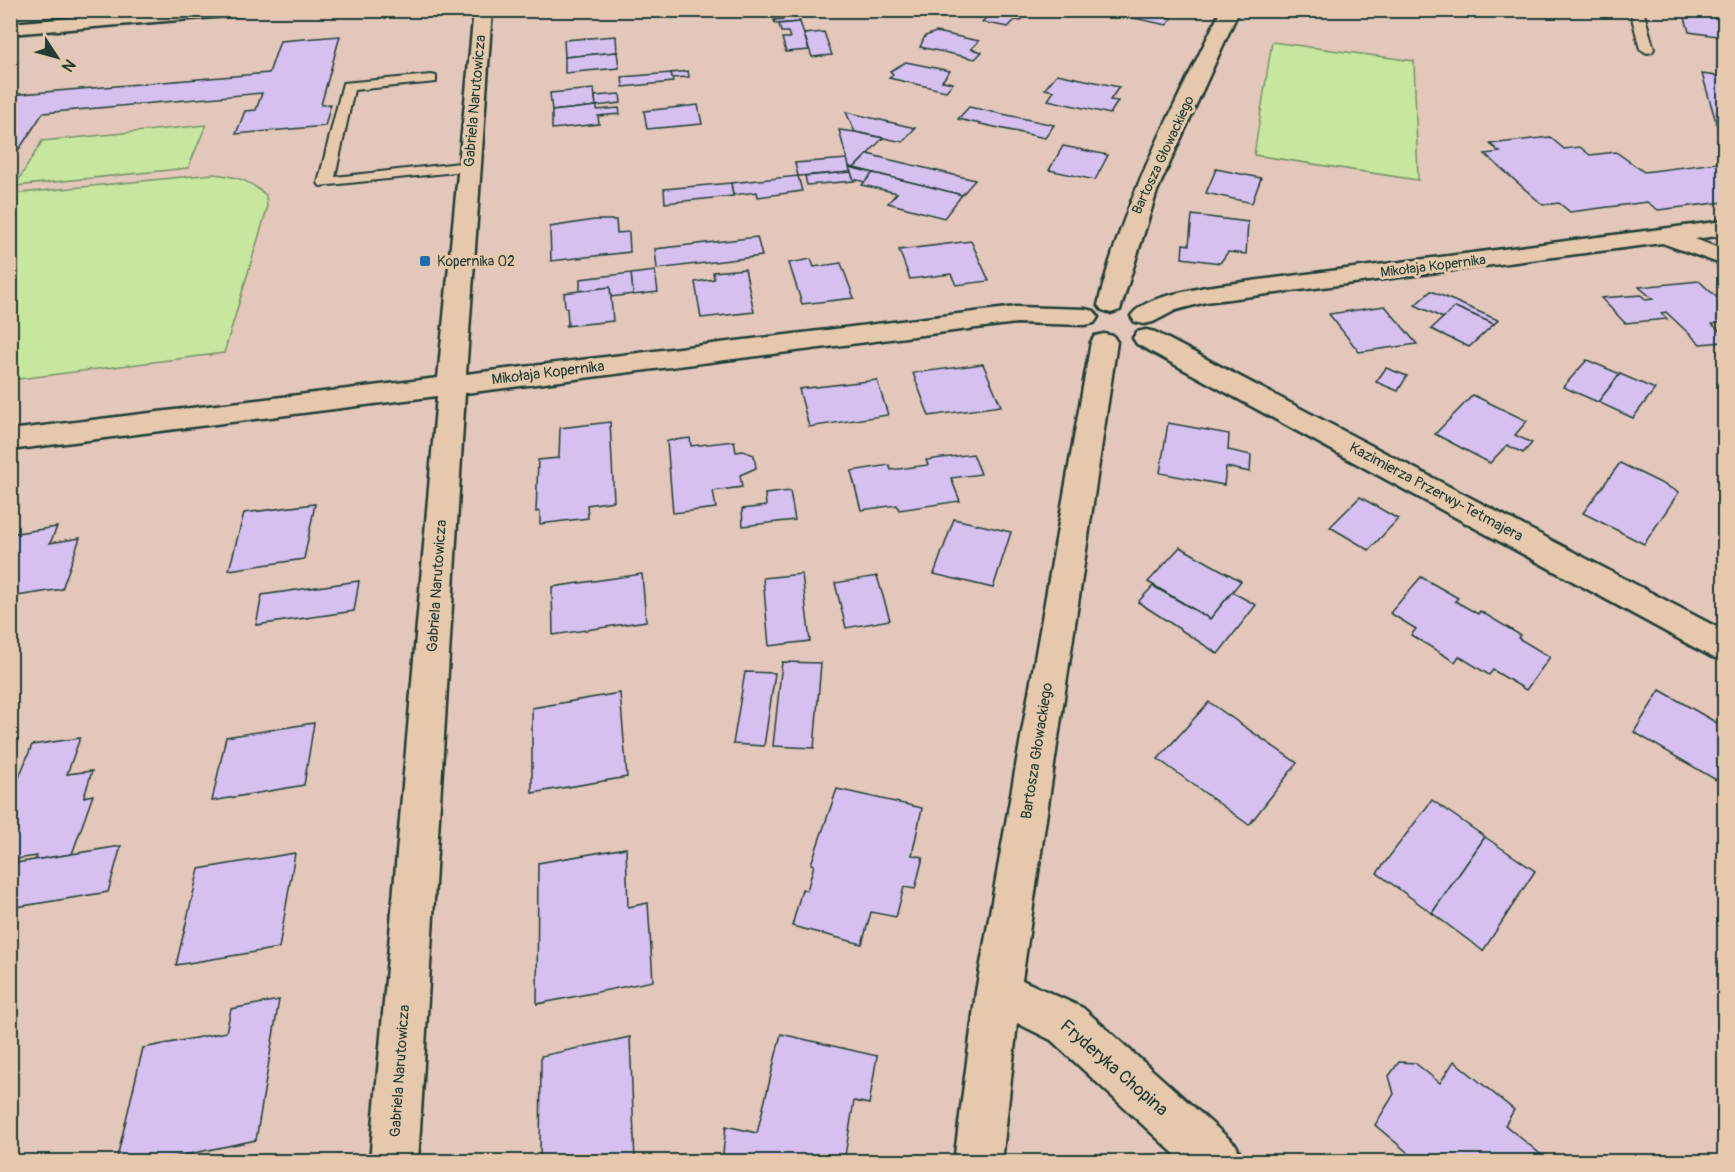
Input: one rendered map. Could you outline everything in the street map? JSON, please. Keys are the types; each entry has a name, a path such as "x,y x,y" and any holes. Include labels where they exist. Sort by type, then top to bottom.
{"street":[{"path":"10,29 239,10"},
{"name":"Gabriela Narutowicza","path":"394,1161 469,167 483,10"},
{"name":"Bartosza Głowackiego","path":"1111,305 1118,268 1134,218 1230,10"},
{"name":"Mikołaja Kopernika","path":"10,440 1016,315 1095,330 1132,345 1145,327 1167,305 1205,295 1725,228"},
{"path":"1665,236 1725,258"},
{"path":"1095,330 1095,309 1111,305"},
{"name":"Kazimierza Przerwy-Tetmajera","path":"1111,305 1129,308 1145,327 1725,647"},
{"name":"Bartosza Głowackiego","path":"978,1161 998,992 1095,330"},
{"name":"Fryderyka Chopina","path":"998,992 1066,1024 1219,1161"}],"lane":[{"path":"1636,10 1647,49"},
{"path":"431,79 348,86 326,183 469,167"}],"green space":[{"path":"1272,42 1414,61 1418,180 1254,155"},
{"path":"206,125 188,168 15,186 42,141"},
{"path":"213,174 248,182 266,195 267,209 224,353 11,380 11,194"}],"building":[{"path":"754,10 796,10 797,13 776,15 774,11"},
{"path":"821,10 885,10 823,14"},
{"path":"993,10 1028,10 1021,21 1015,20 1008,27 982,22"},
{"path":"1117,10 1172,10 1167,17 1172,18 1167,25 1114,14"},
{"path":"1683,10 1724,10 1724,37 1689,32"},
{"path":"797,13 800,22 775,24 774,20 785,19 783,14"},
{"path":"800,22 809,50 786,52 782,38 790,38 788,32 781,32 779,24"},
{"path":"824,32 832,55 812,57 804,34"},
{"path":"936,32 979,41 971,49 982,52 975,59 920,47 925,36"},
{"path":"340,36 321,105 331,104 325,126 236,134 245,111 256,110 262,93 43,113 10,163 10,95 269,73 280,41"},
{"path":"616,36 617,52 565,57 564,40"},
{"path":"617,52 619,68 565,73 565,57"},
{"path":"906,62 950,71 942,81 953,83 946,91 889,78 893,74 890,71"},
{"path":"688,71 689,77 672,78 671,73"},
{"path":"671,73 673,82 623,87 622,77"},
{"path":"1057,74 1119,87 1110,100 1118,101 1110,114 1048,100 1054,91 1045,89"},
{"path":"1702,74 1724,77 1724,133 1719,132"},
{"path":"594,89 596,106 552,111 550,93"},
{"path":"620,94 621,103 596,106 595,96"},
{"path":"698,105 702,124 647,129 644,111"},
{"path":"597,106 597,110 619,108 620,114 598,116 599,124 552,129 552,111"},
{"path":"969,107 1054,125 1045,138 958,119"},
{"path":"846,112 915,128 903,142 855,132"},
{"path":"839,130 883,138 854,168 849,167"},
{"path":"1550,137 1564,149 1580,147 1590,155 1616,152 1644,172 1724,162 1724,202 1658,210 1647,202 1570,212 1559,203 1543,205 1485,154 1500,152 1490,144"},
{"path":"1063,146 1108,155 1095,180 1049,170"},
{"path":"868,154 975,180 962,195 854,168"},
{"path":"847,159 851,172 798,176 795,163"},
{"path":"849,167 873,173 865,182 853,179"},
{"path":"1216,169 1261,178 1252,203 1206,193"},
{"path":"851,172 854,181 807,185 805,176"},
{"path":"873,173 962,195 944,218 888,203 897,193 862,185"},
{"path":"798,176 802,191 758,197 757,192 733,195 731,183"},
{"path":"731,183 733,196 665,203 664,189"},
{"path":"1192,215 1248,222 1246,254 1228,252 1220,263 1182,258 1183,244 1189,245"},
{"path":"594,220 616,220 617,233 629,232 630,252 551,261 550,227"},
{"path":"757,237 762,256 657,269 655,249"},
{"path":"971,241 989,281 956,285 951,274 910,279 899,250"},
{"path":"811,259 814,267 841,263 854,298 802,304 789,263"},
{"path":"745,269 754,312 701,318 695,282 714,279 713,272"},
{"path":"655,271 658,292 633,295 631,274"},
{"path":"631,273 633,294 611,297 610,287 580,291 580,279"},
{"path":"1699,281 1724,304 1724,322 1712,324 1724,335 1724,342 1700,344 1666,312 1661,313 1667,319 1625,323 1601,298 1641,295 1646,300 1653,299 1639,287"},
{"path":"610,287 613,321 565,326 568,324 564,293"},
{"path":"1431,291 1498,320 1494,324 1455,307 1443,318 1415,305"},
{"path":"1385,306 1417,344 1359,352 1329,314"},
{"path":"1455,307 1494,324 1469,347 1431,329"},
{"path":"1587,360 1620,374 1598,402 1563,387"},
{"path":"983,364 1001,406 929,416 913,373"},
{"path":"1386,368 1407,376 1398,391 1376,382"},
{"path":"1620,374 1655,389 1633,418 1598,402"},
{"path":"877,380 888,415 809,427 799,389"},
{"path":"1473,395 1527,421 1515,435 1532,443 1523,453 1507,445 1490,463 1435,434"},
{"path":"610,422 614,501 587,505 588,518 540,524 540,511 536,512 538,460 559,458 560,428"},
{"path":"1168,423 1229,434 1228,450 1251,455 1250,472 1226,467 1224,485 1160,473"},
{"path":"690,438 691,446 734,441 736,452 743,451 754,455 756,468 740,475 742,487 713,491 716,508 673,513 667,441"},
{"path":"973,454 981,474 951,478 960,501 899,510 897,505 861,510 851,471 889,465 891,470 928,465 926,460"},
{"path":"1620,463 1679,492 1644,544 1583,513"},
{"path":"790,491 795,520 743,526 742,509 766,506 765,494"},
{"path":"1360,497 1398,519 1369,550 1330,527"},
{"path":"315,504 304,559 229,570 244,513"},
{"path":"954,519 1011,532 993,588 934,574"},
{"path":"57,527 50,543 80,538 62,589 10,597 15,583 10,584 10,534"},
{"path":"1180,547 1241,581 1210,619 1148,582"},
{"path":"642,574 646,621 553,635 552,587"},
{"path":"802,574 810,641 769,646 763,578"},
{"path":"877,576 890,620 846,628 835,583"},
{"path":"1421,577 1458,598 1455,601 1478,614 1480,611 1520,635 1518,638 1550,657 1526,690 1493,670 1489,675 1459,656 1455,662 1411,635 1416,629 1390,613"},
{"path":"359,581 354,611 256,625 262,595"},
{"path":"1153,586 1210,619 1232,592 1256,605 1218,654 1138,602"},
{"path":"782,662 821,663 814,748 773,746"},
{"path":"745,672 775,673 764,746 733,744"},
{"path":"1660,690 1724,727 1724,764 1716,780 1634,732"},
{"path":"620,693 627,777 532,793 532,708"},
{"path":"1209,702 1297,763 1249,825 1158,759"},
{"path":"314,723 304,785 212,801 226,737"},
{"path":"80,738 67,774 92,771 84,797 93,795 72,854 35,860 37,856 10,860 10,800 32,745"},
{"path":"837,789 922,808 912,855 923,857 915,889 904,887 896,917 871,912 862,944 792,926 802,889 807,891 814,865 811,864"},
{"path":"1432,800 1485,837 1432,913 1377,873"},
{"path":"1485,837 1535,871 1483,951 1432,913"},
{"path":"121,846 108,892 10,908 10,864"},
{"path":"626,848 628,907 648,903 653,981 537,1004 538,863"},
{"path":"295,853 279,948 176,965 199,869"},
{"path":"279,1000 256,1140 151,1162 116,1162 143,1048 226,1032 231,1009"},
{"path":"781,1034 877,1056 869,1104 854,1101 844,1162 722,1162 726,1126 757,1133"},
{"path":"630,1037 635,1162 540,1162 541,1056"},
{"path":"1454,1061 1514,1110 1505,1125 1545,1158 1543,1162 1419,1162 1375,1125 1394,1094 1389,1076 1399,1062 1415,1063 1440,1083"}],"place":[{"name":"Kopernika 02","path":"425,261"}]}
